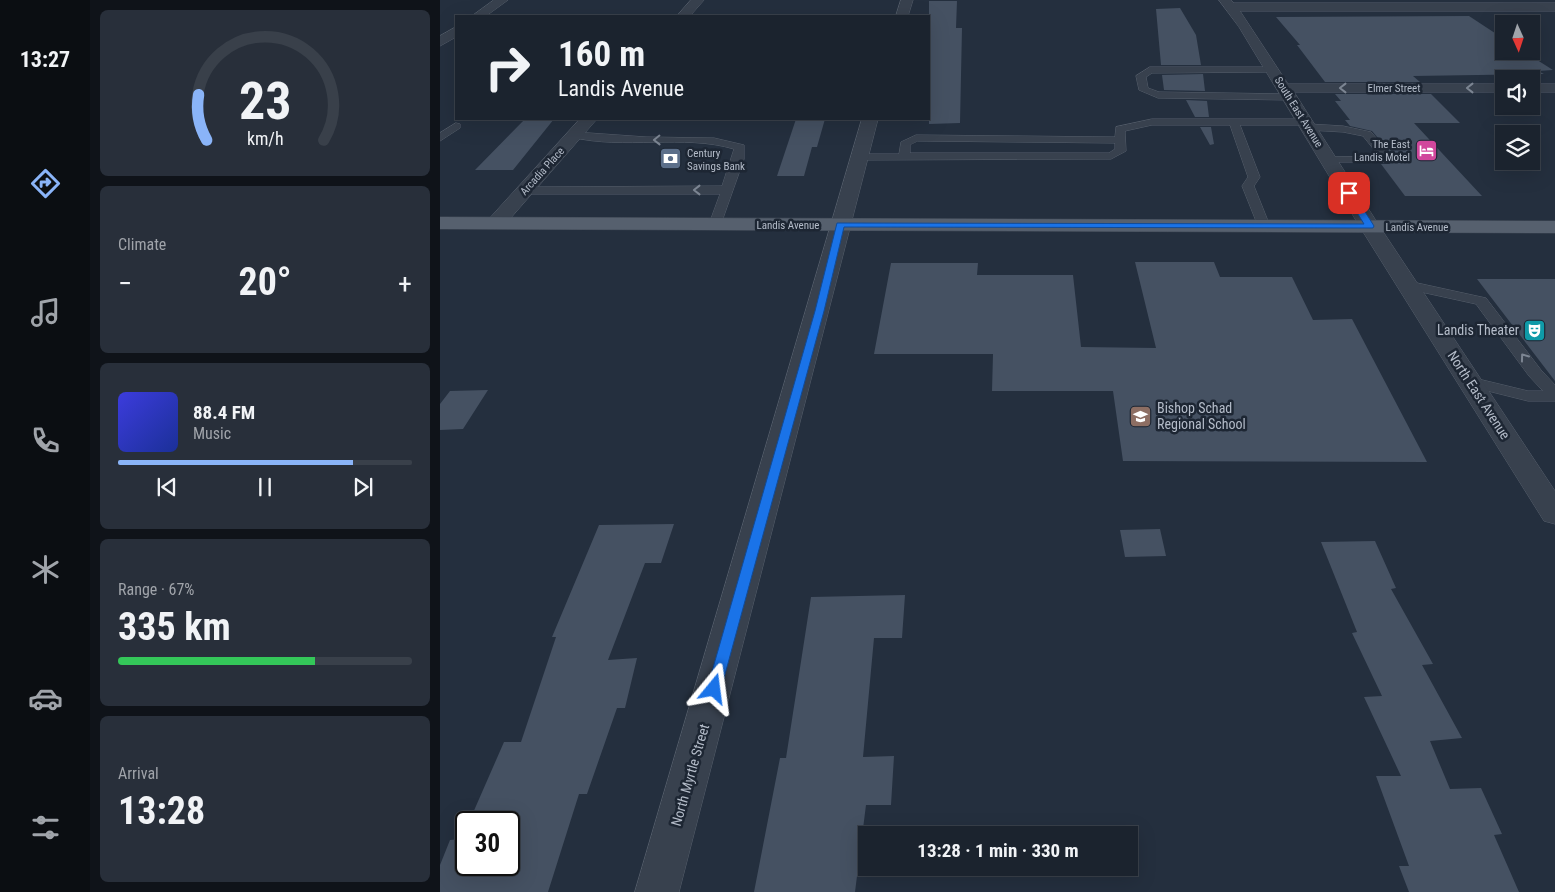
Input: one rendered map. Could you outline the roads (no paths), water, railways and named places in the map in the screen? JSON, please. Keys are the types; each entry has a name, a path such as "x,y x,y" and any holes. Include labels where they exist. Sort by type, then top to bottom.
{"main road":[{"name":"Landis Avenue","path":"440,223 1555,227"}],"street":[{"path":"480,15 502,0"},
{"path":"684,15 698,0"},
{"path":"902,15 907,0"},
{"path":"1228,4 1555,7"},
{"name":"South East Avenue","path":"1228,4 1245,26 1370,226"},
{"path":"440,42 455,32"},
{"name":"Elmer Street","path":"1286,92 1495,88"},
{"path":"1540,88 1555,88"},
{"name":"Arcadia Place","path":"495,224 588,120"},
{"name":"North Myrtle Street","path":"657,892 820,311 840,225 870,120"},
{"name":"North East Avenue","path":"1370,226 1470,382 1551,502"}],"lane":[{"path":"1272,70 1150,70 1141,76 1144,90 1158,95 1286,92"},
{"path":"859,157 1111,156 1121,151 1120,128 1152,122 1234,122 1306,125 1344,129 1367,134 1388,159 1328,159"},
{"path":"1234,122 1254,177 1248,186 1264,226"},
{"path":"440,138 456,126"},
{"path":"575,135 632,140 711,140 740,147 738,159 715,224"},
{"path":"904,157 905,144 916,138 1120,140"},
{"path":"525,191 727,190"},
{"path":"1408,285 1481,301 1535,373 1555,395"},
{"path":"1470,382 1528,396 1555,395"}],"place":[{"name":"The East Landis Motel","path":"1426,150"},
{"name":"Century Savings Bank","path":"671,159"},
{"name":"Landis Theater","path":"1535,330"},
{"name":"Bishop Schad Regional School","path":"1141,416"}]}
